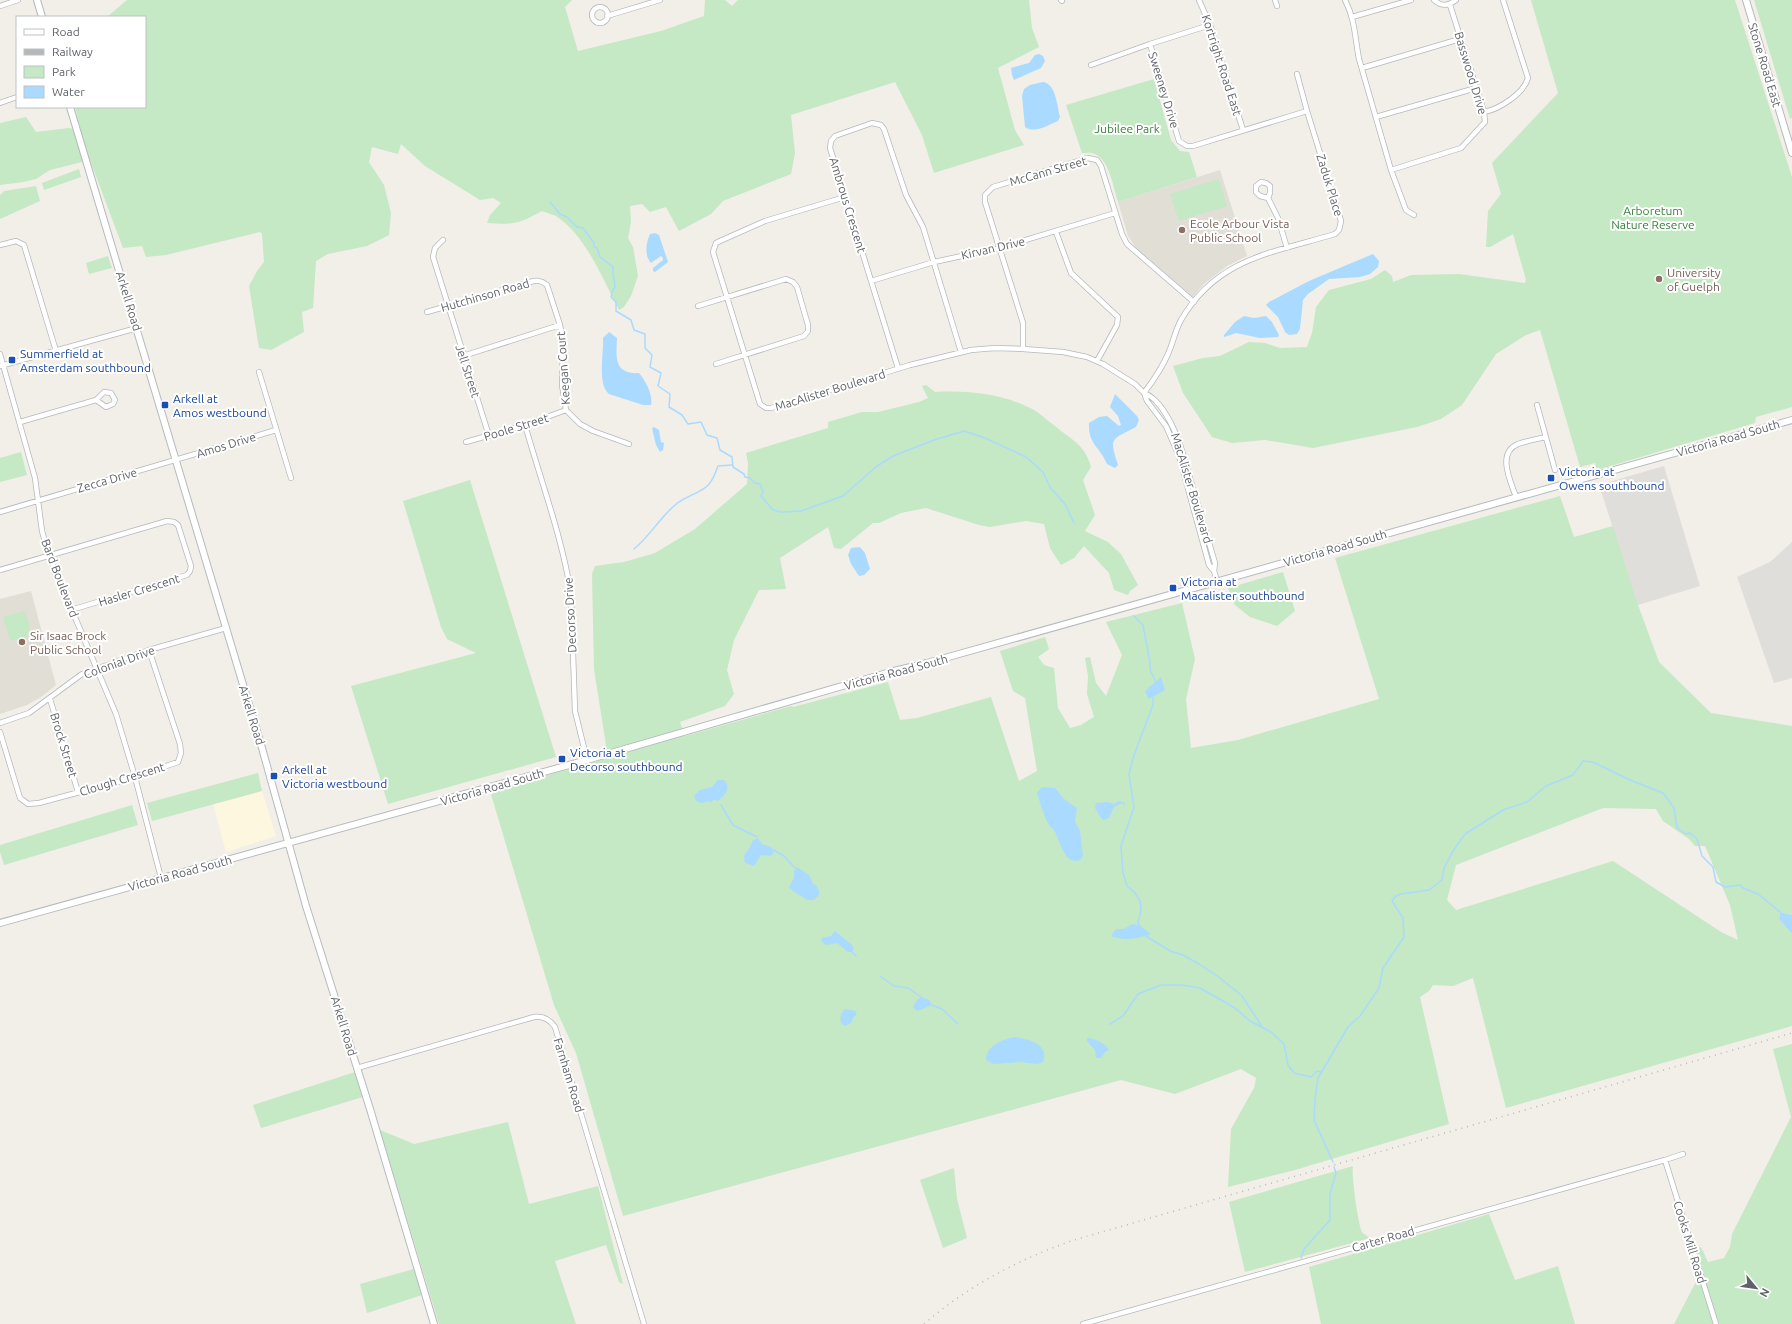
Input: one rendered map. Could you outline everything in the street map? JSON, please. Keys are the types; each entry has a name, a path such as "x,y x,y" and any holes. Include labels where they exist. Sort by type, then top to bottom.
{"main road":[{"path":"37,0 42,16"},
{"name":"Stone Road East","path":"1746,0 1792,153"},
{"name":"Arkell Road","path":"70,108 290,844 306,906 357,1068 434,1324"},
{"name":"Victoria Road South","path":"0,923 290,844 874,677 1792,420"}],"street":[{"path":"0,6 18,0"},
{"path":"607,16 645,2 660,0"},
{"name":"Kortright Road East","path":"1200,0 1210,25 1243,130"},
{"path":"1275,0 1277,6"},
{"path":"1345,0 1356,28 1356,43 1362,68 1391,170 1406,210 1414,215"},
{"path":"1352,17 1411,0"},
{"path":"1434,0 1443,5 1450,5 1456,0"},
{"path":"1484,112 1502,106 1526,84 1528,78 1503,0"},
{"name":"Basswood Drive","path":"1391,170 1461,148 1485,122 1484,112 1450,5"},
{"path":"1091,65 1210,25"},
{"path":"1362,68 1460,39"},
{"name":"Sweeney Drive","path":"1150,44 1179,141 1186,146 1193,146 1243,130"},
{"name":"Zaduk Place","path":"1144,393 1168,356 1180,321 1194,302 1226,270 1252,258 1335,234 1342,224 1296,74"},
{"path":"1376,117 1476,88"},
{"path":"0,103 16,98"},
{"path":"1243,130 1307,111"},
{"name":"Ambrous Crescent","path":"898,368 830,148 831,141 838,134 872,123 881,125 884,129 906,195 923,227 961,352"},
{"name":"McCann Street","path":"1023,349 1023,323 999,248 985,195 993,187 1088,158 1097,160 1101,166 1115,213 1127,244 1194,302"},
{"name":"MacAlister Boulevard","path":"845,197 765,222 716,243 712,252 760,404 766,408 771,408 898,368 961,352 988,348 1070,353 1097,361 1126,378 1144,393 1150,395 1158,404 1175,430 1215,563 1214,571"},
{"path":"1268,198 1278,218 1287,248"},
{"name":"Kirvan Drive","path":"871,281 934,262 999,248 1115,213"},
{"path":"1056,232 1071,273 1118,317 1117,325 1097,361"},
{"name":"Jell Street","path":"443,240 435,248 433,257 447,306 489,436"},
{"path":"0,245 16,241 24,246 56,351"},
{"path":"698,306 786,279 790,280 797,287 808,328 804,336 716,364"},
{"name":"Hutchinson Road","path":"427,312 538,280 547,285 560,326"},
{"path":"463,356 560,326"},
{"name":"Keegan Court","path":"560,326 563,342 562,385 566,410 580,424 593,431 629,444"},
{"path":"2,366 137,328"},
{"name":"Bard Boulevard","path":"0,354 2,366 20,422 35,478 42,531 49,556 116,714 135,777 161,878"},
{"path":"259,372 291,478"},
{"name":"MacAlister Boulevard","path":"1144,393 1147,401 1166,426 1175,445 1209,565 1214,571 1217,581"},
{"path":"20,422 96,400"},
{"path":"1537,405 1555,470"},
{"name":"Poole Street","path":"466,442 525,426 566,410"},
{"name":"Decorso Drive","path":"525,426 563,554 568,578 572,607 574,711 587,760"},
{"name":"Amos Drive","path":"176,460 276,430"},
{"path":"1516,497 1506,464 1510,451 1517,445 1546,437"},
{"name":"Zecca Drive","path":"0,512 176,460"},
{"path":"1197,521 1202,520"},
{"name":"Hasler Crescent","path":"0,570 167,521 174,522 180,527 191,566 187,575 72,610"},
{"name":"Colonial Drive","path":"0,723 29,713 82,674 96,668 149,650 226,628"},
{"name":"Clough Crescent","path":"0,732 19,794 23,802 28,804 39,803 135,777 178,762 181,753 149,650"},
{"name":"Brock Street","path":"50,699 78,792"},
{"name":"Farnham Road","path":"357,1068 538,1016 550,1021 555,1028 644,1324"},
{"name":"Carter Road","path":"1083,1324 1683,1154"},
{"name":"Cooks Mill Road","path":"1665,1160 1716,1324"}],"shaded area":[{"name":"Ecole Arbour Vista Public School","path":"1220,170 1247,256 1227,266 1204,284 1193,297 1136,248 1128,236 1118,202"},
{"path":"1664,466 1700,586 1638,605 1599,485"},
{"path":"1792,542 1792,678 1774,683 1737,577 1770,562"},
{"name":"Sir Isaac Brock Public School","path":"31,591 56,685 41,697 27,705 0,714 0,599"},
{"path":"262,791 276,836 226,852 213,804"}],"green space":[{"path":"127,0 572,0 565,7 578,51 661,31 704,16 705,0 725,0 732,6 738,0 1029,0 1032,28 1039,47 998,68 1015,130 1024,145 934,173 922,135 895,82 791,115 795,153 791,174 723,201 711,214 679,231 666,207 650,212 642,204 630,206 631,222 628,238 633,247 638,276 631,296 624,307 619,310 593,259 577,235 556,216 542,211 516,223 487,223 490,215 501,203 493,198 480,200 425,166 401,144 398,154 372,147 369,162 384,185 391,213 389,235 367,246 328,254 316,261 313,308 302,312 304,332 271,350 259,348 249,286 264,262 262,234 260,232 166,255 146,257 142,246 123,248 90,160 50,170 36,179 0,185 0,123 26,117 36,132 69,128 81,131 75,108 146,108 146,16 108,16"},
{"name":"Arboretum Nature Reserve","path":"1531,0 1735,0 1792,177 1792,407 1756,417 1755,423 1597,470 1595,463 1580,467 1540,330 1526,335 1496,354 1462,405 1441,419 1417,427 1313,448 1265,440 1232,443 1212,437 1183,393 1173,366 1203,358 1220,356 1249,342 1265,343 1280,348 1307,347 1312,333 1316,307 1329,290 1371,279 1385,270 1392,276 1393,282 1411,275 1459,274 1525,283 1526,280 1513,234 1490,247 1486,247 1488,211 1501,194 1492,163 1558,93"},
{"path":"1754,0 1792,0 1792,118 1790,119"},
{"name":"Jubilee Park","path":"1154,79 1171,140 1180,151 1189,152 1197,177 1118,202 1108,168 1104,162 1095,154 1082,153 1066,105"},
{"path":"79,169 81,177 44,190 42,183"},
{"path":"1219,179 1227,206 1179,221 1170,194"},
{"path":"36,186 40,201 0,219 0,195 4,191"},
{"path":"108,256 112,268 89,274 86,263"},
{"path":"926,385 935,392 986,394 1011,400 1034,410 1076,442 1089,460 1091,467 1083,480 1095,515 1085,531 1108,542 1121,554 1138,585 1130,591 1128,595 1114,590 1109,573 1084,546 1074,558 1061,565 1050,548 1044,524 1026,521 990,527 979,525 926,508 901,513 879,523 873,523 841,549 834,548 828,527 780,558 786,589 759,590 734,640 727,670 734,694 725,706 680,722 685,736 791,706 793,707 888,682 900,720 917,718 991,697 1019,781 1037,771 1025,698 1013,691 1000,651 1045,637 1049,649 1038,657 1044,665 1054,668 1058,708 1070,728 1081,725 1094,717 1087,694 1088,676 1085,658 1090,657 1096,683 1106,696 1122,655 1106,622 1182,603 1195,659 1186,699 1191,748 1238,740 1379,699 1335,558 1560,496 1574,537 1613,526 1638,605 1659,662 1711,713 1792,726 1792,915 1780,912 1779,919 1792,934 1792,1026 1506,1108 1473,978 1453,986 1433,985 1429,991 1420,997 1449,1124 1295,1170 1228,1187 1231,1129 1254,1088 1256,1078 1241,1069 1175,1094 1121,1080 623,1216 576,1053 554,1005 490,791 608,758 594,669 592,574 595,566 624,562 655,553 695,529 747,484 748,463 746,453 828,428 828,422 862,412 878,412 919,402 928,398 922,386","holes":["1603,808 1656,809 1663,821 1689,839 1695,846 1705,846 1730,905 1738,940 1721,932 1613,861 1456,910 1447,900 1456,865"]},
{"path":"21,452 27,475 0,482 0,458"},
{"path":"470,480 556,757 388,804 351,686 476,653 447,639 441,627 403,501"},
{"path":"1283,572 1295,611 1277,626 1250,617 1235,605 1228,588"},
{"path":"25,611 32,635 10,641 3,617"},
{"path":"258,773 262,791 152,821 147,803"},
{"path":"132,805 138,825 4,865 0,852 0,845"},
{"path":"1792,1044 1792,1324 1674,1324 1698,1278 1699,1267 1694,1250 1701,1247 1708,1262 1724,1258 1730,1247 1732,1234 1791,1117 1773,1049"},
{"path":"358,1071 366,1096 261,1128 253,1105"},
{"path":"508,1122 529,1204 598,1186 623,1284 619,1282 606,1245 555,1261 576,1324 439,1324 380,1130 414,1144"},
{"path":"1353,1166 1354,1188 1360,1227 1363,1233 1370,1238 1245,1272 1229,1202"},
{"path":"954,1168 957,1199 967,1238 943,1248 920,1180"},
{"path":"1489,1214 1515,1280 1558,1266 1575,1324 1321,1324 1309,1267"},
{"path":"414,1269 422,1295 367,1313 360,1284"}],"water":[{"path":"1039,54 1043,56 1045,61 1041,68 1014,80 1011,68 1029,63 1035,55"},
{"path":"1043,82 1051,87 1053,91 1057,101 1060,117 1058,121 1046,127 1033,130 1029,129 1025,127 1022,96 1024,89 1030,85"},
{"path":"655,233 659,235 668,262 655,272 653,271 653,268 663,260 663,258 661,256 651,263 647,256 646,249 650,234"},
{"path":"1373,254 1379,261 1378,267 1370,274 1360,277 1329,279 1308,294 1303,300 1300,329 1297,334 1289,335 1285,332 1278,317 1266,305 1309,281"},
{"path":"1244,316 1254,318 1266,316 1272,322 1279,335 1278,337 1260,338 1236,333 1224,337 1235,322"},
{"path":"609,332 617,338 616,352 618,363 625,371 639,373 648,388 651,397 651,405 643,405 609,394 605,390 602,376 603,338"},
{"path":"1115,394 1137,416 1139,420 1136,427 1121,434 1114,440 1113,444 1118,465 1115,468 1107,464 1092,440 1090,436 1089,423 1099,417 1107,416 1119,426 1121,425 1118,416 1110,407"},
{"path":"654,427 659,430 661,442 664,443 663,450 660,452 656,445 652,428"},
{"path":"860,547 865,553 870,569 864,575 859,576 851,564 848,555 851,548"},
{"path":"1161,677 1165,690 1149,699 1145,692"},
{"path":"718,780 724,780 727,789 725,794 718,801 713,800 711,803 710,801 701,803 696,801 694,796 700,790 712,787"},
{"path":"1042,787 1055,788 1064,799 1077,808 1075,822 1080,831 1083,856 1080,860 1075,861 1066,856 1054,830 1049,825 1037,793"},
{"path":"1119,801 1125,803 1124,806 1122,803 1114,807 1109,818 1104,820 1095,808 1096,803 1108,802 1114,804"},
{"path":"757,837 762,844 771,847 774,852 771,856 761,855 754,866 745,863 744,856 753,840 757,839"},
{"path":"797,867 809,875 813,884 817,886 817,890 819,889 819,895 814,900 807,900 789,887 794,878 794,871"},
{"path":"1780,912 1792,915 1792,934 1779,919"},
{"path":"1133,924 1140,926 1151,934 1131,939 1115,938 1111,936 1116,929 1124,929"},
{"path":"835,931 852,945 854,949 852,952 848,952 837,943 826,945 821,941 822,938 831,936"},
{"path":"921,997 929,1000 932,1005 917,1011 913,1007 917,1000"},
{"path":"845,1009 856,1011 857,1014 851,1023 845,1026 841,1023 840,1019 841,1014"},
{"path":"1015,1037 1026,1039 1041,1047 1044,1056 1043,1062 1038,1064 1020,1062 993,1064 986,1060 992,1047 1005,1039"},
{"path":"1087,1038 1100,1041 1109,1050 1105,1052 1101,1058 1096,1058 1095,1050 1087,1041"}],"waterway":[{"path":"550,202 560,214 567,217 577,227 583,228 594,243 594,247 597,248 600,257 613,267 615,287 611,297 616,302 616,311 631,320 634,330 645,334 645,348 652,355 650,367 661,373 658,386 670,394 669,407 682,415 688,424 701,422 707,435 717,438 720,450 732,457 733,467 744,474 745,477 750,478 755,483 760,484 763,492 761,496 773,510 781,512 801,511 843,496 877,466 893,456 934,440 964,431 985,438 1026,457 1043,472 1050,487 1065,504 1074,523"},
{"path":"634,549 678,503 702,490 708,485 714,477 718,466 732,465"},
{"path":"1134,616 1143,625 1150,662 1150,670 1156,682"},
{"path":"1140,926 1138,923 1141,910 1140,901 1135,893 1127,886 1123,873 1121,846 1134,807 1129,774 1134,755 1153,705 1153,698"},
{"path":"1333,1162 1314,1120 1318,1078 1348,1027 1360,1016 1379,988 1383,968 1404,937 1403,918 1392,901 1400,894 1429,890 1442,880 1444,868 1453,851 1465,834 1503,810 1527,802 1546,786 1573,775 1583,761 1593,762 1630,780 1663,793 1674,808 1677,828 1686,834 1690,833 1697,839 1702,856 1713,867 1716,882 1725,887 1740,885 1743,888 1758,894 1780,912"},
{"path":"721,805 733,825 757,837"},
{"path":"774,850 784,856 796,869"},
{"path":"1146,936 1170,951 1183,955 1199,964 1220,978 1242,996 1261,1025"},
{"path":"852,952 856,956"},
{"path":"880,976 894,986 908,988 921,997"},
{"path":"1110,1024 1123,1016 1138,994 1161,985 1181,985 1200,988 1235,1008 1250,1021 1271,1032 1284,1044 1288,1065 1294,1073 1311,1077 1317,1071 1322,1072"},
{"path":"932,1005 942,1009 958,1024"},
{"path":"1301,1258 1304,1249 1330,1220 1330,1194 1336,1173 1334,1167"}],"railway":[{"path":"924,1324 958,1298 995,1275 1034,1256 1074,1240 1792,1033"}],"place":[{"name":"Ecole Arbour Vista Public School","path":"1182,230"},
{"name":"University of Guelph","path":"1659,279"},
{"name":"Summerfield at Amsterdam southbound","path":"12,360"},
{"name":"Arkell at Amos westbound","path":"165,405"},
{"name":"Victoria at Owens southbound","path":"1551,478"},
{"name":"Victoria at Macalister southbound","path":"1173,588"},
{"name":"Sir Isaac Brock Public School","path":"22,642"},
{"name":"Victoria at Decorso southbound","path":"562,759"},
{"name":"Arkell at Victoria westbound","path":"274,776"}]}
